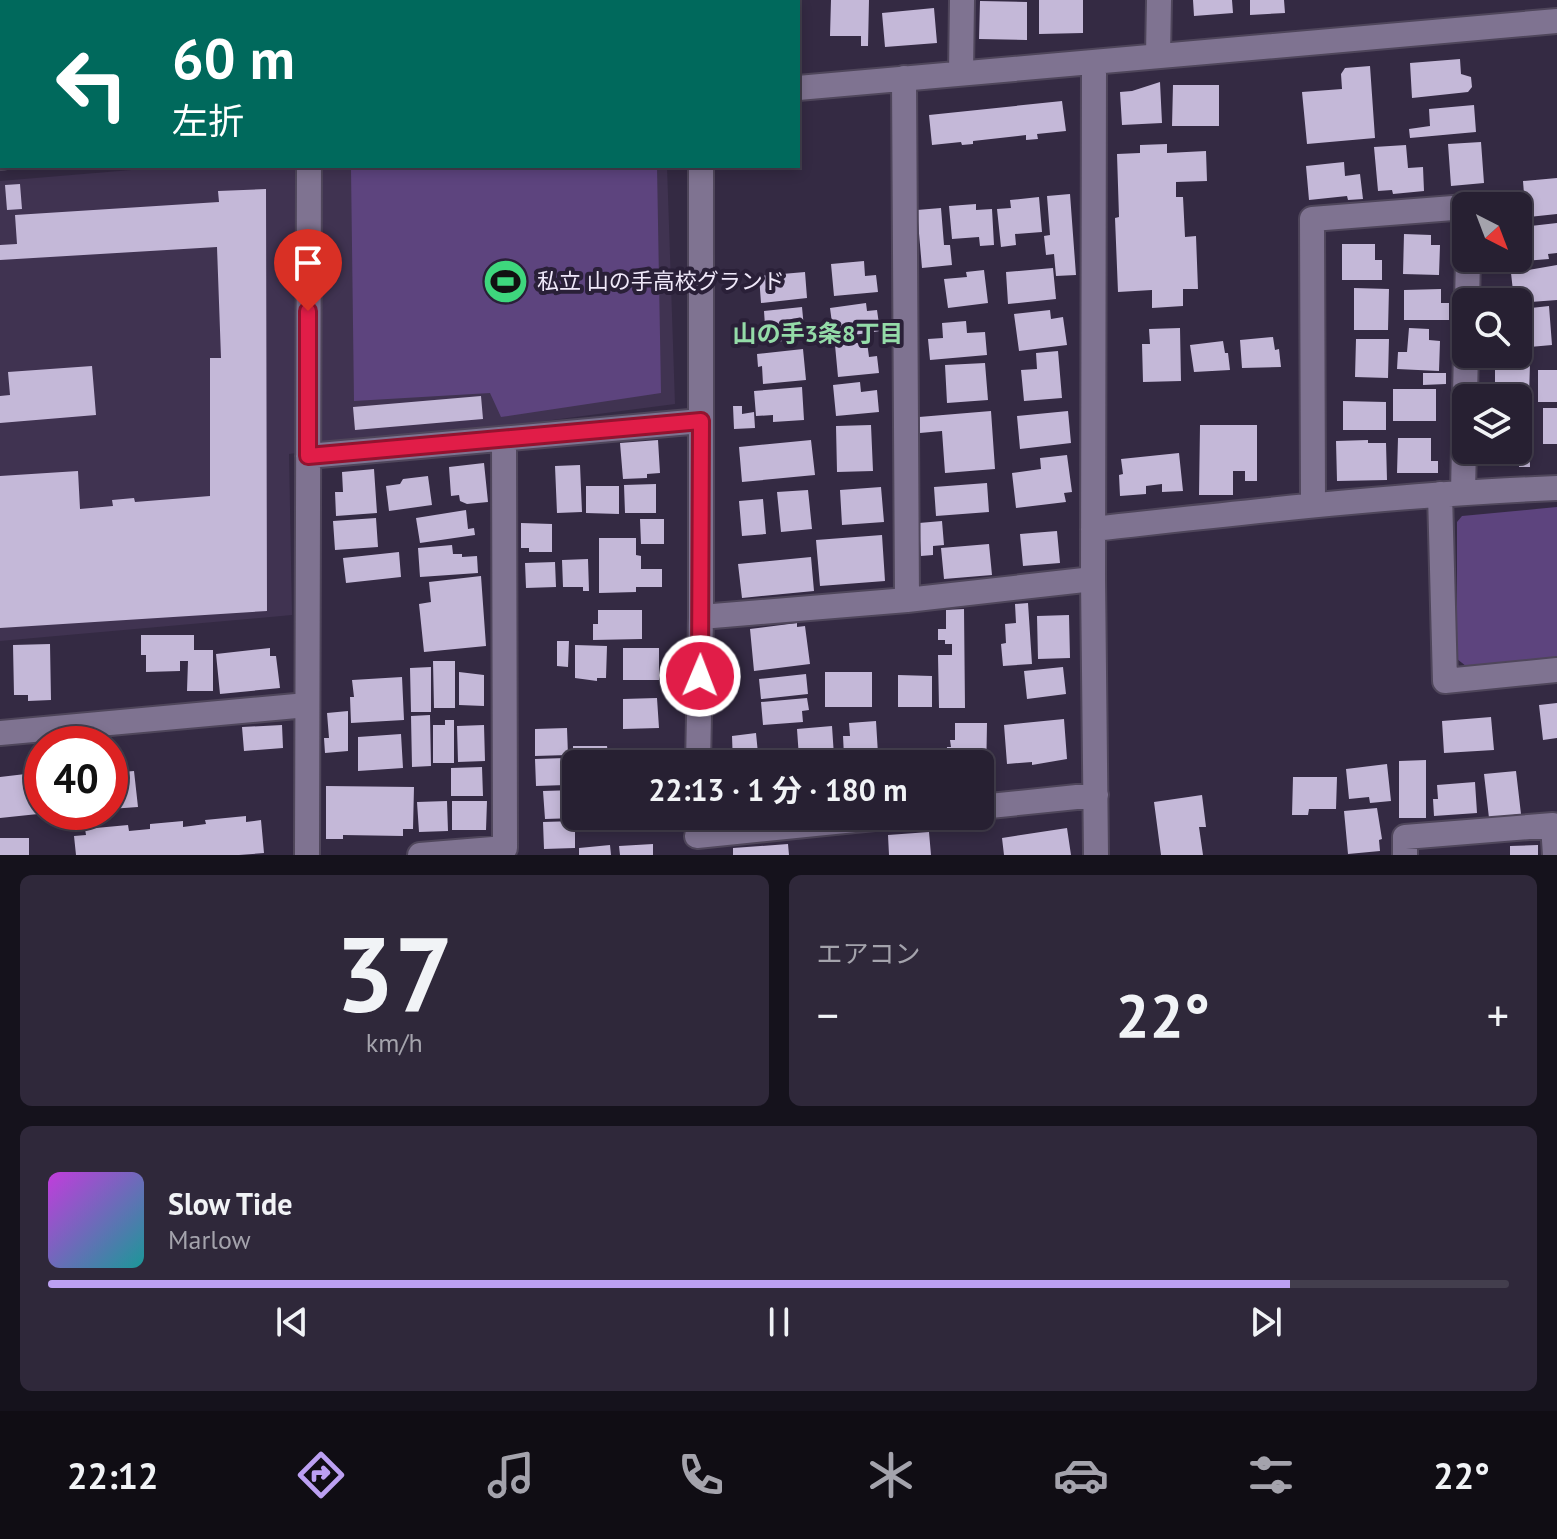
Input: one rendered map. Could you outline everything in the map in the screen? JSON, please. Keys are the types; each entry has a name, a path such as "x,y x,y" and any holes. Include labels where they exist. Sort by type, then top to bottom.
{"street":[{"path":"961,73 962,0"},
{"path":"1158,55 1159,0"},
{"path":"800,88 1557,21"},
{"path":"1094,62 1096,855"},
{"path":"904,78 907,600"},
{"path":"307,855 309,168"},
{"path":"698,750 701,168"},
{"path":"1313,504 1312,219 1452,208"},
{"path":"1464,368 1452,493 1445,681 1557,670"},
{"path":"308,456 701,421"},
{"path":"420,855 505,848 504,439"},
{"path":"1093,529 1313,504 1557,488"},
{"path":"701,617 907,600 1093,579"},
{"path":"0,733 307,705"},
{"path":"994,806 1096,795"},
{"path":"1405,855 1405,837 1553,825 1555,855"},
{"path":"697,836 756,830"}],"shaded area":[{"path":"155,168 667,168 675,404 289,454 292,615 0,641 0,181"},
{"name":"私立 山の手高校グランド","path":"657,168 661,393 501,417 490,393 354,401 351,169"},
{"path":"1557,507 1557,657 1466,666 1457,659 1457,522 1462,516"}],"building":[{"path":"831,0 869,0 868,46 861,46 861,36 830,36"},
{"path":"1039,0 1083,0 1083,33 1039,34"},
{"path":"1193,0 1232,0 1233,13 1194,16"},
{"path":"1250,0 1284,0 1285,13 1250,15"},
{"path":"980,1 1027,2 1027,40 979,39"},
{"path":"934,8 937,43 885,47 882,13"},
{"path":"1460,59 1461,74 1471,77 1472,87 1468,92 1412,98 1410,63"},
{"path":"1370,66 1375,138 1307,144 1302,92 1342,89 1341,74 1345,68"},
{"path":"1160,82 1162,123 1122,125 1120,92"},
{"path":"1173,85 1219,85 1219,126 1172,126"},
{"path":"1062,101 1066,131 1037,134 1038,139 1026,140 1026,135 973,141 973,144 932,145 929,115"},
{"path":"1474,105 1476,132 1410,138 1409,129 1430,126 1429,109"},
{"path":"1481,142 1484,183 1451,186 1448,144"},
{"path":"1167,144 1167,153 1206,151 1207,181 1176,182 1176,197 1183,197 1185,237 1196,236 1198,289 1183,289 1183,306 1152,308 1152,290 1118,292 1115,218 1119,217 1117,154 1140,153 1140,145"},
{"path":"1406,145 1408,168 1423,167 1424,191 1393,194 1392,190 1378,191 1374,147"},
{"path":"1344,162 1345,176 1360,174 1363,199 1348,200 1347,196 1309,200 1306,166"},
{"path":"1557,178 1557,214 1532,217 1532,192 1524,192 1523,181"},
{"path":"20,184 22,209 7,210 5,185"},
{"path":"266,189 267,611 0,628 0,476 78,471 80,509 113,506 112,500 134,498 135,502 210,496 210,358 221,358 217,247 0,260 0,245 17,244 15,215 219,202 218,191"},
{"path":"1070,194 1076,275 1056,276 1054,254 1046,255 1044,236 1050,235 1047,196"},
{"path":"1039,197 1042,232 1015,234 1016,245 1001,247 997,209 1011,208 1010,200"},
{"path":"976,204 976,210 992,209 994,245 980,246 979,237 952,239 949,206"},
{"path":"941,208 944,245 950,245 952,265 922,268 917,210"},
{"path":"1557,223 1557,253 1548,254 1549,259 1532,260 1532,226"},
{"path":"1404,234 1431,235 1431,245 1440,245 1439,275 1403,274"},
{"path":"1342,244 1375,244 1375,260 1382,260 1382,280 1342,280"},
{"path":"864,261 865,276 876,275 878,292 834,296 831,264"},
{"path":"1557,265 1557,300 1532,302 1532,288 1513,288 1511,273 1532,272 1532,269"},
{"path":"1053,268 1056,299 1008,304 1006,272"},
{"path":"984,270 988,303 948,308 944,279 967,277 966,272"},
{"path":"805,272 807,298 761,303 759,276"},
{"path":"1354,288 1389,289 1388,330 1354,330"},
{"path":"1441,289 1441,303 1449,303 1449,320 1404,320 1404,290"},
{"path":"866,303 867,311 877,310 880,331 834,338 830,308"},
{"path":"1549,306 1552,345 1532,347 1532,308"},
{"path":"802,307 805,339 762,343 764,311"},
{"path":"1050,310 1051,319 1063,317 1067,345 1019,351 1014,314"},
{"path":"966,321 967,333 985,332 987,355 930,360 928,339 943,338 942,323"},
{"path":"1180,328 1181,381 1143,382 1142,344 1150,344 1149,329"},
{"path":"1409,328 1429,329 1429,340 1440,341 1439,371 1397,369 1398,352 1407,352"},
{"path":"1273,337 1275,350 1279,349 1281,367 1242,368 1240,340"},
{"path":"1356,339 1389,339 1388,378 1355,377"},
{"path":"1223,341 1230,370 1194,372 1190,345"},
{"path":"867,342 869,357 877,356 879,373 838,377 835,345"},
{"path":"803,349 806,380 763,384 762,366 758,367 757,354"},
{"path":"1058,351 1062,398 1024,401 1021,370 1037,369 1036,353"},
{"path":"985,363 988,400 947,403 945,365"},
{"path":"92,366 96,415 0,423 0,396 10,395 8,372"},
{"path":"1495,368 1530,368 1529,384 1495,384"},
{"path":"1538,370 1557,370 1557,402 1538,402"},
{"path":"1423,373 1446,373 1446,384 1423,385"},
{"path":"860,382 861,392 877,390 879,412 836,416 833,385"},
{"path":"802,387 804,420 773,422 773,415 756,416 754,391"},
{"path":"1393,389 1436,389 1436,421 1393,421"},
{"path":"481,396 483,419 355,430 353,407"},
{"path":"1343,401 1386,402 1386,430 1343,430"},
{"path":"733,406 742,406 742,414 754,412 755,428 734,429"},
{"path":"1543,408 1557,408 1557,444 1543,444"},
{"path":"991,411 995,469 945,473 942,431 920,433 919,417"},
{"path":"1068,411 1071,443 1020,449 1017,416"},
{"path":"871,425 873,471 837,472 836,426"},
{"path":"1200,425 1257,425 1257,481 1245,481 1245,471 1233,471 1233,495 1199,495"},
{"path":"1398,438 1431,438 1431,461 1438,461 1438,473 1397,473"},
{"path":"658,440 660,473 647,474 647,478 623,479 620,443"},
{"path":"811,440 815,475 742,482 739,447"},
{"path":"1368,440 1368,443 1386,443 1387,480 1337,481 1336,441"},
{"path":"1179,453 1183,491 1162,492 1162,484 1146,486 1146,494 1120,496 1119,475 1123,474 1121,459"},
{"path":"1067,455 1072,492 1064,493 1066,502 1016,508 1012,473 1041,469 1040,458"},
{"path":"484,463 488,502 467,504 460,501 459,495 451,496 449,467"},
{"path":"580,465 582,512 557,513 555,466"},
{"path":"374,469 377,513 336,516 335,492 343,492 342,472"},
{"path":"428,476 432,505 389,511 386,486 400,484 403,479"},
{"path":"987,483 989,512 936,516 934,487"},
{"path":"656,484 656,513 625,513 624,485"},
{"path":"586,486 619,486 619,514 586,513"},
{"path":"881,487 884,522 842,525 840,490"},
{"path":"808,490 812,529 781,532 777,492"},
{"path":"763,499 766,534 742,536 739,501"},
{"path":"466,510 468,529 474,528 475,535 420,543 416,518"},
{"path":"376,518 378,547 335,550 333,521"},
{"path":"640,519 664,519 664,544 641,544"},
{"path":"942,521 944,545 933,546 933,555 921,556 919,523"},
{"path":"521,523 552,524 552,552 529,552 529,548 521,548"},
{"path":"1057,531 1060,563 1023,566 1020,534"},
{"path":"882,535 885,581 820,586 816,540"},
{"path":"599,538 636,538 636,555 641,556 641,569 662,569 662,587 636,587 636,592 599,593"},
{"path":"989,544 992,575 944,579 941,548"},
{"path":"452,545 453,554 477,556 478,573 420,577 418,548"},
{"path":"399,552 401,577 346,583 343,558"},
{"path":"811,557 814,591 742,598 738,564"},
{"path":"588,559 589,591 583,591 583,587 563,587 562,560"},
{"path":"555,562 556,587 526,588 525,563"},
{"path":"481,576 486,646 424,652 419,604 431,602 429,582"},
{"path":"1028,603 1032,664 1003,666 1001,644 1006,643 1005,624 1016,623 1015,604"},
{"path":"964,609 965,708 939,708 938,655 952,655 952,644 938,640 938,629 946,629 946,610"},
{"path":"598,610 642,610 642,639 593,640 593,624 598,624"},
{"path":"1069,615 1070,658 1038,659 1037,616"},
{"path":"797,623 797,627 805,626 810,664 754,671 750,629"},
{"path":"141,635 194,635 194,650 213,650 213,691 187,691 188,661 180,661 180,671 146,672 146,655 141,655"},
{"path":"557,641 569,641 568,667 557,666"},
{"path":"50,644 51,700 28,701 28,695 14,695 13,645"},
{"path":"575,645 607,646 606,678 597,678 597,681 575,678"},
{"path":"270,648 270,656 276,656 280,688 220,694 216,654"},
{"path":"623,648 659,648 659,680 623,680"},
{"path":"433,661 455,661 455,708 434,708"},
{"path":"431,667 431,712 411,712 410,668"},
{"path":"1063,667 1066,694 1027,699 1024,671"},
{"path":"459,672 484,675 484,706 459,705"},
{"path":"825,672 872,672 872,707 825,707"},
{"path":"806,674 808,694 761,699 759,679"},
{"path":"898,675 932,676 932,707 898,707"},
{"path":"402,677 404,720 351,723 352,680"},
{"path":"657,698 659,728 623,729 623,699"},
{"path":"807,698 809,710 802,711 803,722 763,725 761,702"},
{"path":"1557,703 1557,738 1543,740 1539,705"},
{"path":"348,711 348,751 325,753 324,738 329,738 327,713"},
{"path":"430,715 431,766 412,767 411,716"},
{"path":"1491,717 1494,750 1444,753 1442,721"},
{"path":"1064,719 1067,759 1032,765 1032,762 1007,764 1004,725"},
{"path":"445,720 454,720 454,763 433,763 433,725 445,725"},
{"path":"876,721 878,750 844,750 843,736 850,736 849,723"},
{"path":"955,723 987,723 987,750 947,750 951,747 950,740 955,740"},
{"path":"282,725 283,748 244,751 242,727"},
{"path":"484,725 485,761 458,762 457,726"},
{"path":"832,726 834,750 798,750 797,729"},
{"path":"567,728 568,750 562,750 562,755 535,756 535,729"},
{"path":"756,733 758,750 732,750 732,736"},
{"path":"401,734 403,768 358,771 358,737"},
{"path":"573,746 607,746 607,750 573,750"},
{"path":"657,748 657,750 616,750"},
{"path":"562,758 562,785 536,786 535,759"},
{"path":"1426,760 1426,818 1399,818 1399,761"},
{"path":"1387,764 1391,801 1370,803 1369,797 1349,799 1346,769"},
{"path":"482,767 483,796 451,796 451,768"},
{"path":"134,771 138,807 128,808 128,772"},
{"path":"1516,771 1521,814 1489,818 1484,774"},
{"path":"24,774 24,815 0,818 0,777"},
{"path":"1293,777 1337,777 1336,809 1309,809 1308,815 1292,815"},
{"path":"1475,782 1477,813 1434,816 1433,799 1438,799 1437,785"},
{"path":"326,786 414,787 413,829 403,829 403,836 343,835 343,839 326,839"},
{"path":"562,790 562,818 545,819 543,791"},
{"path":"1202,795 1206,827 1199,827 1203,855 1161,855 1154,802"},
{"path":"447,801 448,831 419,832 417,802"},
{"path":"452,801 487,801 486,830 452,830"},
{"path":"1377,808 1382,839 1379,840 1380,851 1348,854 1344,811"},
{"path":"246,816 246,822 261,820 264,853 76,855 74,836 86,835 85,830 128,830 128,825 129,831 150,829 150,824 183,821 183,827 206,824 205,820"},
{"path":"562,821 562,830 575,830 575,848 544,849 543,822"},
{"path":"1067,828 1071,855 1004,855 1002,838"},
{"path":"929,832 931,855 889,855 888,835"},
{"path":"0,838 29,838 29,855 0,855"},
{"path":"653,844 653,855 620,855 619,846"},
{"path":"788,844 789,855 733,855 733,848"},
{"path":"610,845 611,855 579,855 579,848"},
{"path":"1538,845 1538,855 1510,855 1510,846"}],"place":[{"name":"私立 山の手高校グランド","path":"506,281"}],"district":[{"name":"山の手3条8丁目","path":"818,333"}],"route":[{"path":"308,311 308,456 701,421 700,676"}]}
